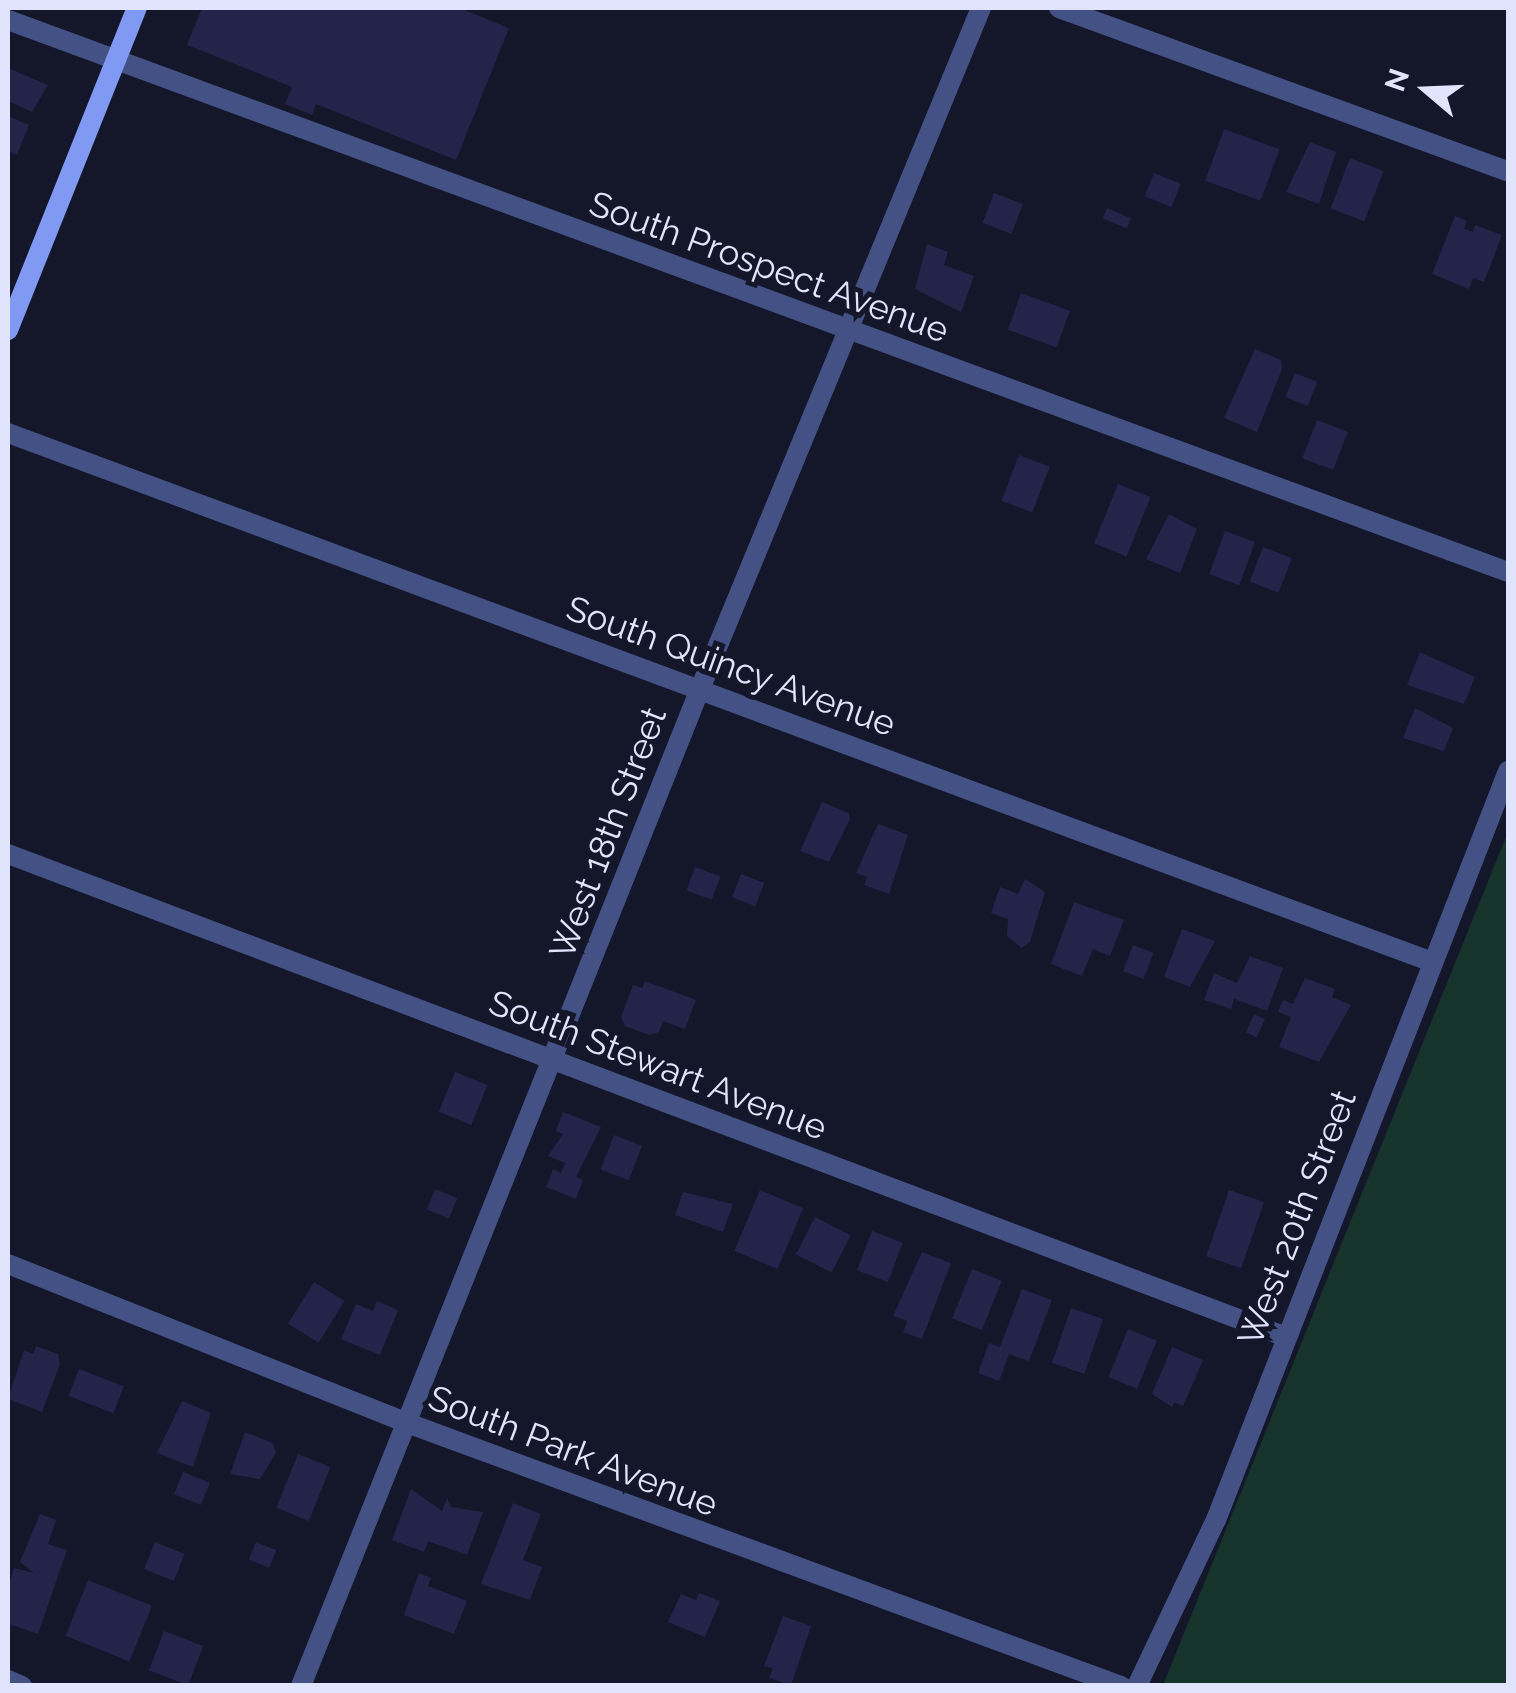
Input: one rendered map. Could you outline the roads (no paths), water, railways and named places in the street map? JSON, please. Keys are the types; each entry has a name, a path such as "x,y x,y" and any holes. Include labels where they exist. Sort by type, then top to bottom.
{"main road":[{"path":"8,330 136,8"}],"street":[{"name":"West 18th Street","path":"302,1686 410,1424 700,688 852,331 981,8"},
{"path":"1059,8 1508,170"},
{"name":"South Prospect Avenue","path":"8,20 1508,572"},
{"name":"South Quincy Avenue","path":"8,433 1432,962"},
{"name":"West 20th Street","path":"1137,1686 1216,1520 1508,771"},
{"name":"South Stewart Avenue","path":"8,854 1286,1337"},
{"name":"South Park Avenue","path":"8,1264 410,1424 1121,1686"},
{"path":"8,1680 22,1686"}]}
